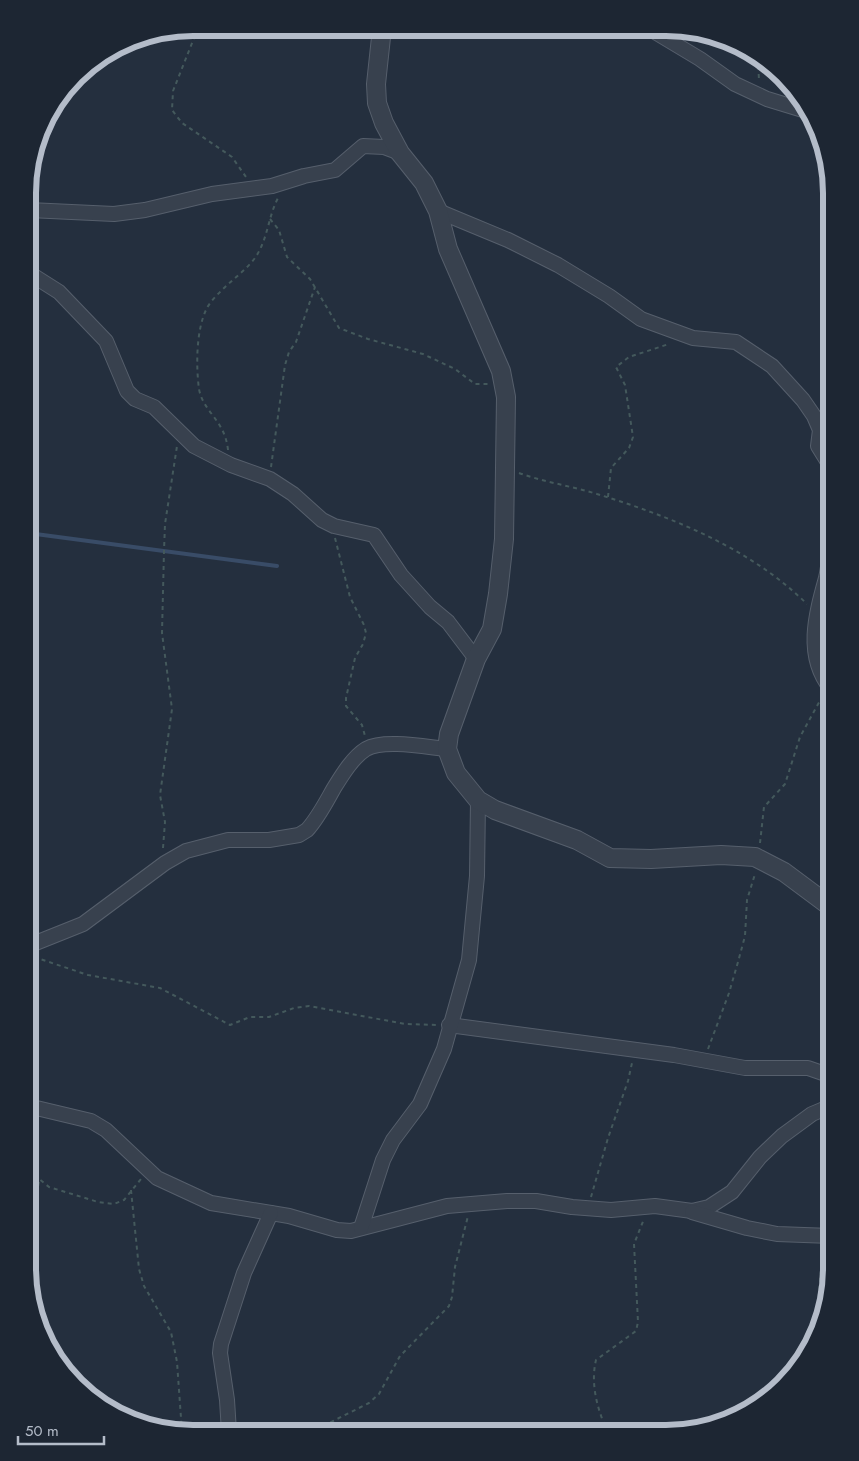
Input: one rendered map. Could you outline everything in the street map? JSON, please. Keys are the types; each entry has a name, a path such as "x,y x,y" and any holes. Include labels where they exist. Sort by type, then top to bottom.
{"street":[{"path":"381,36 378,60 377,103 384,123 400,153 424,184 438,211 448,249 501,371 506,397 504,539 498,594 492,629 476,659 449,734 447,749 456,774 478,800 496,810 577,840 610,858 651,859 721,855 758,858 784,872 822,901"},
{"path":"662,36 700,58 735,84 767,99 797,108"},
{"path":"36,211 114,214 145,210 177,201 256,187 272,186 335,170 363,146 384,147 400,153"},
{"path":"438,211 508,240 558,265 609,296 641,319 693,338 736,342 772,366 790,385 814,416 820,430 818,446 823,454"},
{"path":"36,277 59,292 106,341 127,391 135,399 154,407 194,446 231,465 270,479 293,494 322,520 334,526 374,535 405,581 430,607 448,622 476,659"},
{"path":"823,590 817,614 814,648 823,670"},
{"path":"36,943 83,924 165,863 186,851 205,844 228,840 269,840 299,834 306,830 339,780 359,754 367,748 376,745 403,745 447,749"},
{"path":"361,1228 383,1160 393,1140 420,1104 444,1049 449,1024 469,960 477,876 478,800"},
{"path":"449,1024 745,1068 808,1068 822,1073"},
{"path":"36,1108 91,1121 106,1130 157,1178 211,1203 271,1213 337,1230 351,1231 447,1206 536,1201 610,1210 655,1206 692,1211 747,1228 776,1234 822,1236"},
{"path":"692,1211 709,1207 722,1200 782,1136 812,1114 822,1110"},
{"path":"229,1425 220,1353 221,1344 244,1273 271,1213"}],"path":[{"path":"195,36 174,91 172,110 182,123 232,157 246,178 256,187"},
{"path":"759,67 760,85 767,99"},
{"path":"231,465 227,440 220,424 205,405 200,392 196,363 203,318 212,302 254,258 264,240 272,208 288,181"},
{"path":"270,219 279,230 287,256 301,269 315,287 339,328 368,339 424,354 455,369 475,384 504,385"},
{"path":"270,479 285,365 289,352 296,342 315,287"},
{"path":"608,497 611,468 629,448 633,437 625,385 616,366 629,357 666,344 693,338"},
{"path":"165,863 162,841 165,822 160,795 172,709 162,633 165,524 176,453 183,436"},
{"path":"505,463 520,474 608,497 690,527 735,551 778,578 817,614"},
{"path":"334,526 335,544 350,596 366,633 351,672 346,706 362,725 367,748"},
{"path":"704,1061 745,936 747,900 758,858 764,807 785,784 800,737 823,699"},
{"path":"36,956 88,975 160,988 230,1025 250,1017 269,1017 294,1008 309,1006 405,1024 449,1024"},
{"path":"588,1208 608,1138 628,1080 632,1065 631,1050"},
{"path":"36,1177 48,1187 98,1202 119,1202 124,1200 149,1170"},
{"path":"36,1197 39,1180"},
{"path":"131,1190 139,1269 144,1286 171,1332 177,1362 181,1424"},
{"path":"325,1425 369,1403 379,1394 400,1356 449,1306 452,1297 455,1266 463,1233 473,1204"},
{"path":"605,1425 595,1392 594,1366 596,1360 636,1332 638,1322 634,1244 644,1219 655,1206"}],"waterway":[{"path":"36,534 277,566"}]}
